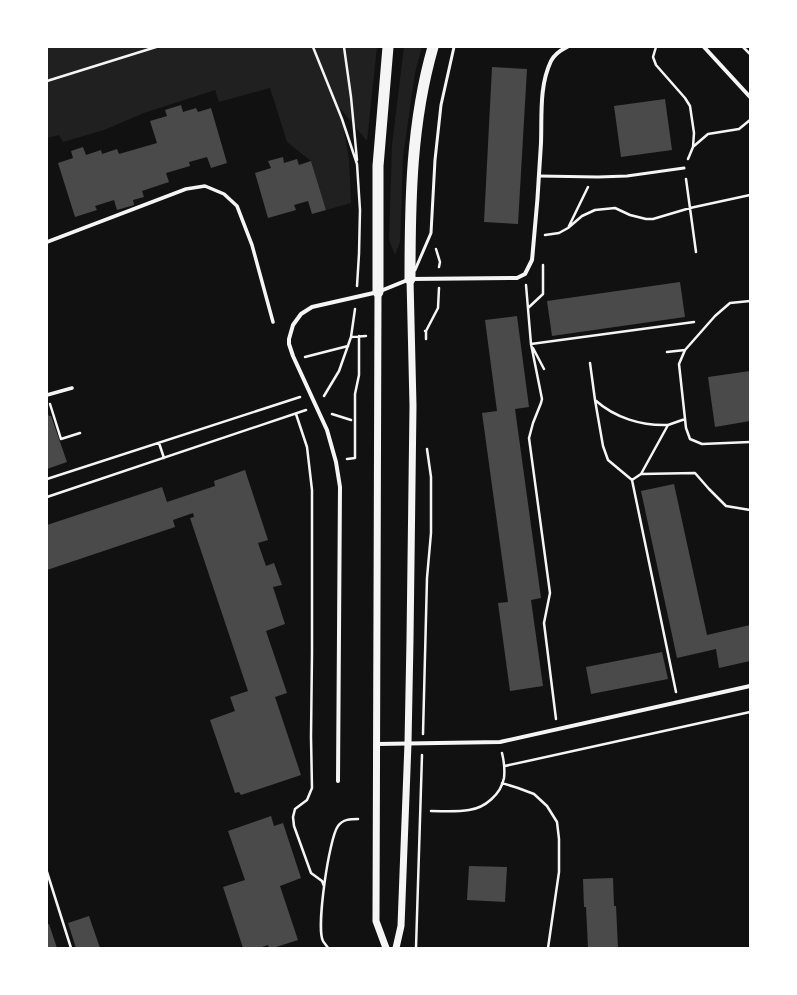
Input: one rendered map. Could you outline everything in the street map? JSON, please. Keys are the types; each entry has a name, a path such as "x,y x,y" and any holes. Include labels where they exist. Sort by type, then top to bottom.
{"highway":[{"path":"378,292 378,166 388,47"},
{"path":"410,280 410,196 414,150 421,98 433,47"}],"street":[{"path":"338,781 340,487 336,462 326,430 293,356 289,339 293,325 301,314 312,307 378,292 410,280 517,278 525,274 532,260 545,77 552,59 560,51 567,47"},
{"path":"704,47 750,97"},
{"path":"47,242 186,189 205,186 224,194 237,206 252,245 273,322"},
{"path":"396,948 401,926 408,744 413,406 410,280"},
{"path":"378,292 376,921 386,948"},
{"path":"47,395 72,388"},
{"path":"377,744 500,742 750,686"}],"lane":[{"path":"410,280 431,233 434,160 441,105 454,47"},
{"path":"538,176 627,176 684,168"}],"path":[{"path":"47,81 156,47"},
{"path":"313,47 342,119 357,164"},
{"path":"320,391 323,398 328,392 339,371 351,337 360,254 360,210 357,164 351,97 344,47"},
{"path":"656,47 653,57 656,65 680,92 690,106 694,133 693,147"},
{"path":"743,47 750,54"},
{"path":"696,252 684,168 693,147 703,136 739,129 750,120"},
{"path":"568,228 592,177"},
{"path":"544,235 559,233 568,228 582,216 595,210 615,208 630,215 653,219 690,208 750,195"},
{"path":"411,331 426,331 438,308 440,262 431,233"},
{"path":"525,274 531,344 542,398 542,403 529,438 550,593 544,623 557,729"},
{"path":"750,301 730,303 714,316 685,350 679,364 686,428 690,439 702,444 750,442"},
{"path":"531,344 694,322"},
{"path":"351,337 378,335"},
{"path":"346,459 355,458 355,394 359,376 359,336"},
{"path":"531,344 544,369"},
{"path":"304,358 348,346"},
{"path":"667,352 685,350"},
{"path":"590,363 603,446 608,460 632,480 678,702"},
{"path":"47,479 310,394"},
{"path":"595,400 610,411 630,420 648,424 668,425 685,420"},
{"path":"49,402 61,439 80,433"},
{"path":"47,497 316,406"},
{"path":"329,413 351,420"},
{"path":"296,414 307,447 311,470 312,490 312,788 307,800 295,809 293,817 294,826 311,873 322,881 324,886"},
{"path":"632,480 641,474 668,425"},
{"path":"159,444 164,458"},
{"path":"641,474 695,472 708,489 726,506 750,510"},
{"path":"505,766 750,712"},
{"path":"431,811 469,810 481,807 493,798 502,783 505,766 500,742"},
{"path":"502,783 534,794 547,806 557,822 559,839 559,872 548,948"},
{"path":"328,948 322,940 321,910 330,852 338,826 344,821 358,819"},
{"path":"47,872 71,948"}],"shaded area":[{"path":"47,47 377,47 367,141 340,108 349,159 351,203 326,210 311,161 287,142 270,88 219,102 215,90 144,113 104,130 63,142 59,135 47,138"},
{"path":"404,47 422,47 415,73 403,157 400,242 395,255 389,240 392,145"}],"building":[{"path":"492,67 527,69 518,224 484,222"},
{"path":"665,99 672,150 621,157 614,106"},
{"path":"181,105 183,112 196,108 198,112 211,108 227,163 211,168 207,157 189,162 190,166 166,173 169,182 142,191 144,197 133,200 134,205 117,210 114,200 95,206 97,210 75,217 58,163 73,158 71,151 83,147 86,155 101,150 102,154 117,149 119,154 157,143 150,121 167,116 165,110"},
{"path":"283,157 284,163 297,159 299,165 311,161 326,210 312,214 308,201 294,205 296,210 268,218 255,173 271,168 268,161"},
{"path":"680,282 685,317 552,336 547,301"},
{"path":"517,316 529,407 515,409 541,598 531,600 543,686 510,691 498,603 508,602 482,413 497,411 485,320"},
{"path":"750,371 750,421 715,427 708,377"},
{"path":"47,412 49,416 51,416 67,462 47,469"},
{"path":"245,470 268,540 258,543 266,566 274,563 282,585 273,587 285,624 266,631 287,693 275,697 301,775 241,795 239,792 235,793 210,720 235,711 230,697 248,691 190,518 194,517 193,513 173,520 175,527 47,570 47,525 162,487 167,502 215,486 214,481"},
{"path":"674,484 707,635 750,625 750,661 719,668 716,649 677,658 641,491"},
{"path":"662,652 668,679 591,694 586,667"},
{"path":"271,816 274,826 283,823 301,878 280,886 298,940 273,948 269,948 268,945 259,948 243,948 223,887 245,880 228,831"},
{"path":"469,866 507,867 505,902 467,900"},
{"path":"613,878 618,948 588,948 583,879"},
{"path":"89,916 100,948 76,948 68,923"},
{"path":"49,924 57,948 47,948 47,925"}]}
